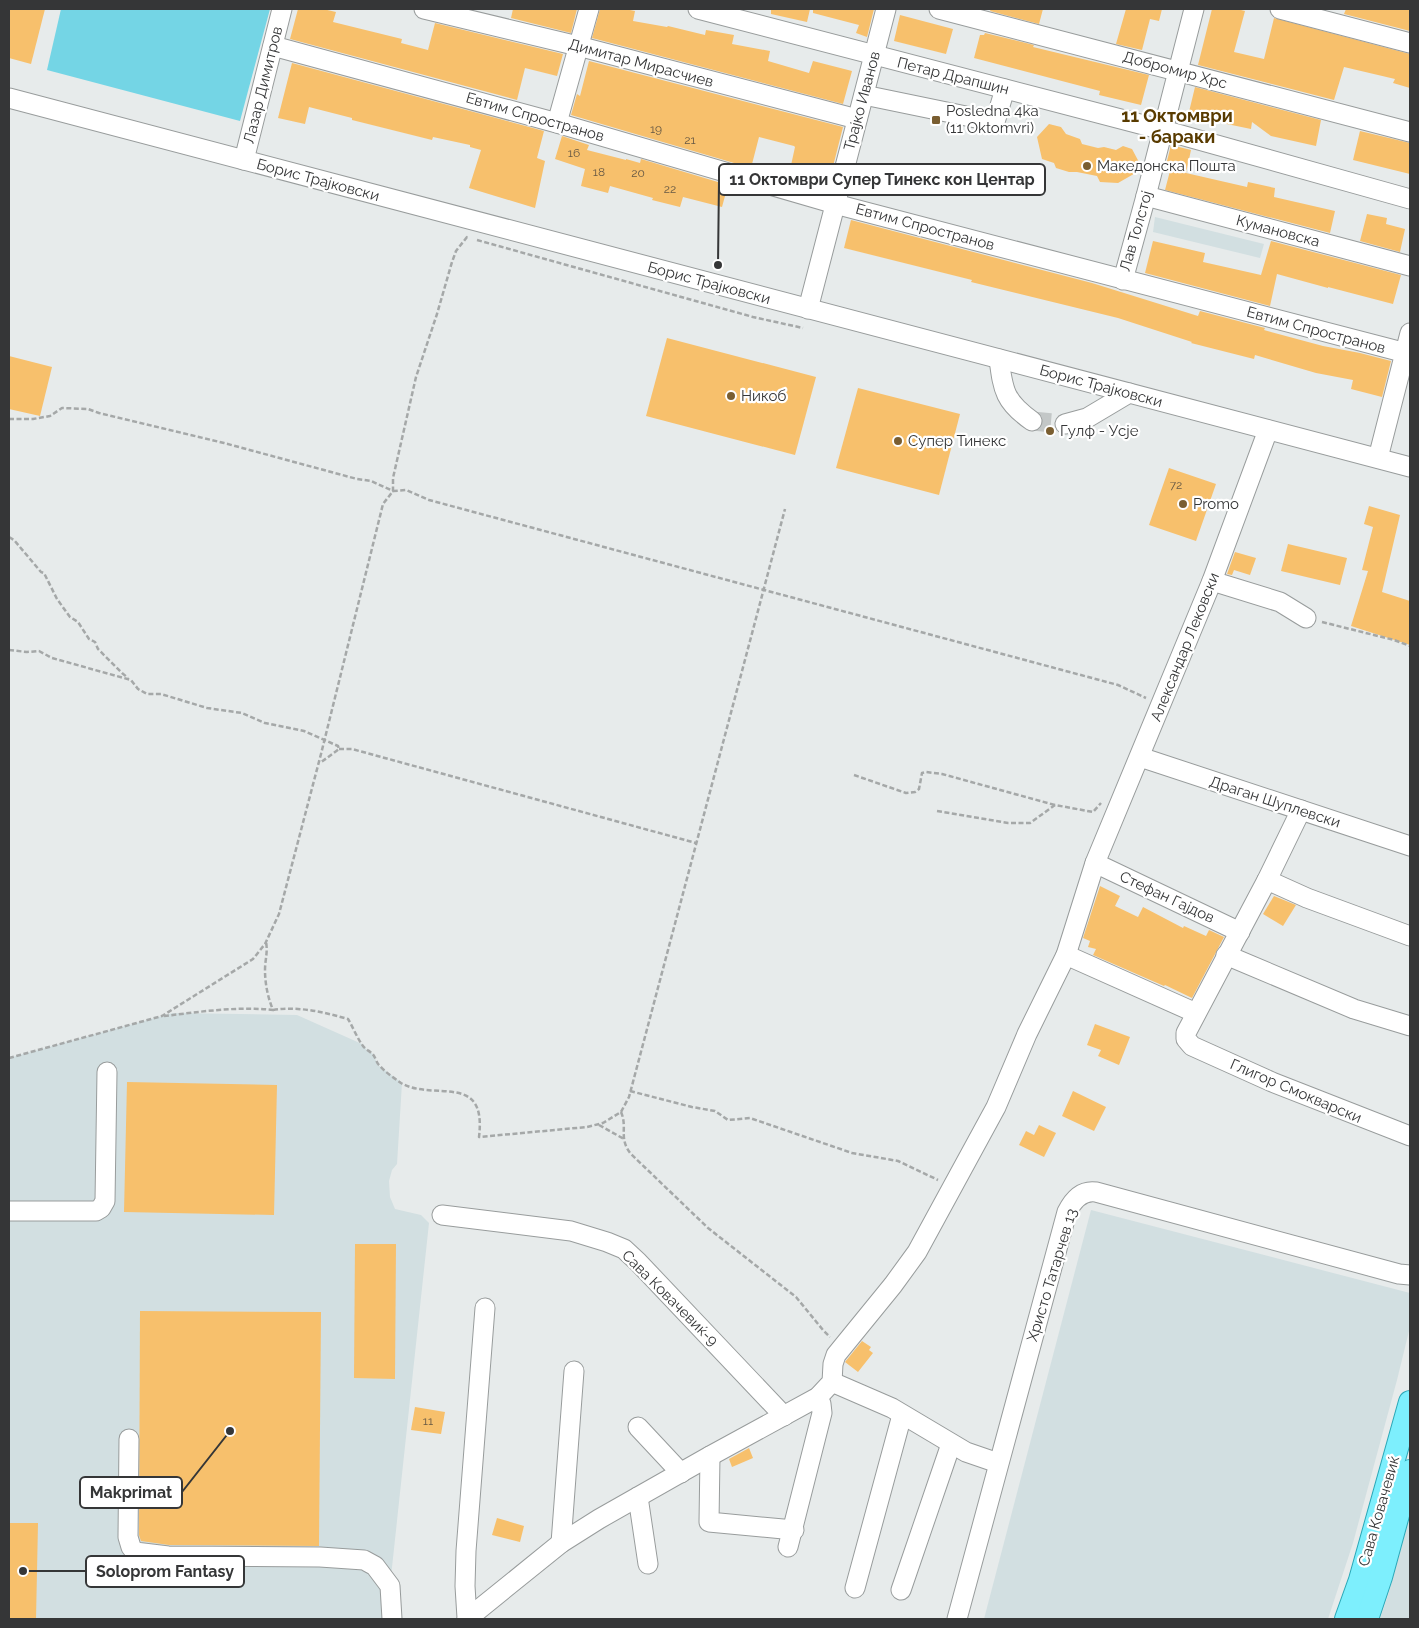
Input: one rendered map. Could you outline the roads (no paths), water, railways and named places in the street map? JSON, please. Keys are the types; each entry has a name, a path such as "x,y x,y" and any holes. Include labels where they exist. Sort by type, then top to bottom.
{"main road":[{"name":"Сава Ковачевиќ","path":"1346,1619 1360,1580 1410,1402"},
{"name":"Сава Ковачевиќ","path":"1367,1619 1381,1577 1410,1471"}],"street":[{"name":"Лазар Димитров","path":"244,160 282,9"},
{"name":"Димитар Мирасчиев","path":"424,9 578,46 857,119"},
{"path":"557,123 589,9"},
{"name":"Петар Драпшин","path":"698,9 1163,130 1410,199"},
{"name":"Трајко Иванов","path":"808,309 886,9"},
{"name":"Добромир Хрс","path":"939,9 1179,70 1410,132"},
{"name":"Лав Толстој","path":"1123,280 1194,9"},
{"path":"1280,9 1410,43"},
{"name":"Евтим Спространов","path":"273,46 557,123 835,204 1408,354"},
{"path":"864,95 995,122 1005,89"},
{"name":"Борис Трајковски","path":"9,98 1410,467"},
{"name":"Кумановска","path":"1146,196 1410,266"},
{"path":"1378,458 1402,401 1410,333"},
{"path":"999,360 1002,386 1010,401 1032,421"},
{"path":"1065,424 1087,418 1129,393"},
{"name":"Александар Лековски","path":"832,1382 833,1364 836,1355 893,1286 917,1252 953,1187 996,1107 1066,955 1095,862 1212,581 1268,430"},
{"path":"1212,581 1280,602 1306,618"},
{"name":"Драган Шуплевски","path":"1140,757 1410,846"},
{"path":"1066,955 1196,1013 1267,880 1301,810"},
{"name":"Стефан Гајдов","path":"1095,862 1240,932"},
{"path":"1267,880 1323,904 1410,936"},
{"path":"1226,955 1354,1009 1410,1026"},
{"name":"Глигор Смокварски","path":"1196,1013 1186,1033 1186,1038 1192,1046 1272,1082 1410,1136"},
{"path":"9,1211 96,1211 101,1208 105,1201 107,1072"},
{"name":"Христо Татарчев 13","path":"957,1619 1067,1212 1071,1204 1084,1194 1090,1191 1096,1192 1407,1277"},
{"name":"Сава Ковачевиќ-9","path":"442,1215 571,1232 624,1249 784,1416"},
{"path":"467,1619 465,1586 466,1551 485,1308"},
{"path":"561,1543 574,1371"},
{"path":"467,1619 561,1543 710,1456 818,1397 832,1382 882,1403 966,1452 998,1463"},
{"path":"710,1456 709,1522 791,1539 822,1413 818,1397"},
{"path":"855,1588 902,1415"},
{"path":"638,1427 681,1473"},
{"path":"129,1439 128,1537 130,1547 135,1552 144,1555 168,1556 320,1557 364,1560 375,1566 390,1586 392,1619"},
{"path":"901,1590 951,1444"},
{"path":"638,1497 648,1564"}],"tunnel":[{"path":"1032,421 1065,424"}],"place":[{"name":"Posledna 4ka (11 Oktomvri)","path":"936,120"},
{"name":"Македонска Пошта","path":"1087,166"},
{"name":"11 Октомври Супер Тинекс кон Центар","path":"718,265"},
{"name":"Никоб","path":"731,396"},
{"name":"Гулф - Усје","path":"1050,431"},
{"name":"Супер Тинекс","path":"898,441"},
{"name":"Promo","path":"1183,504"},
{"name":"Makprimat","path":"230,1431"},
{"name":"Soloprom Fantasy","path":"23,1571"}],"district":[{"name":"11 Октомври - бараки","path":"1177,126"}]}
